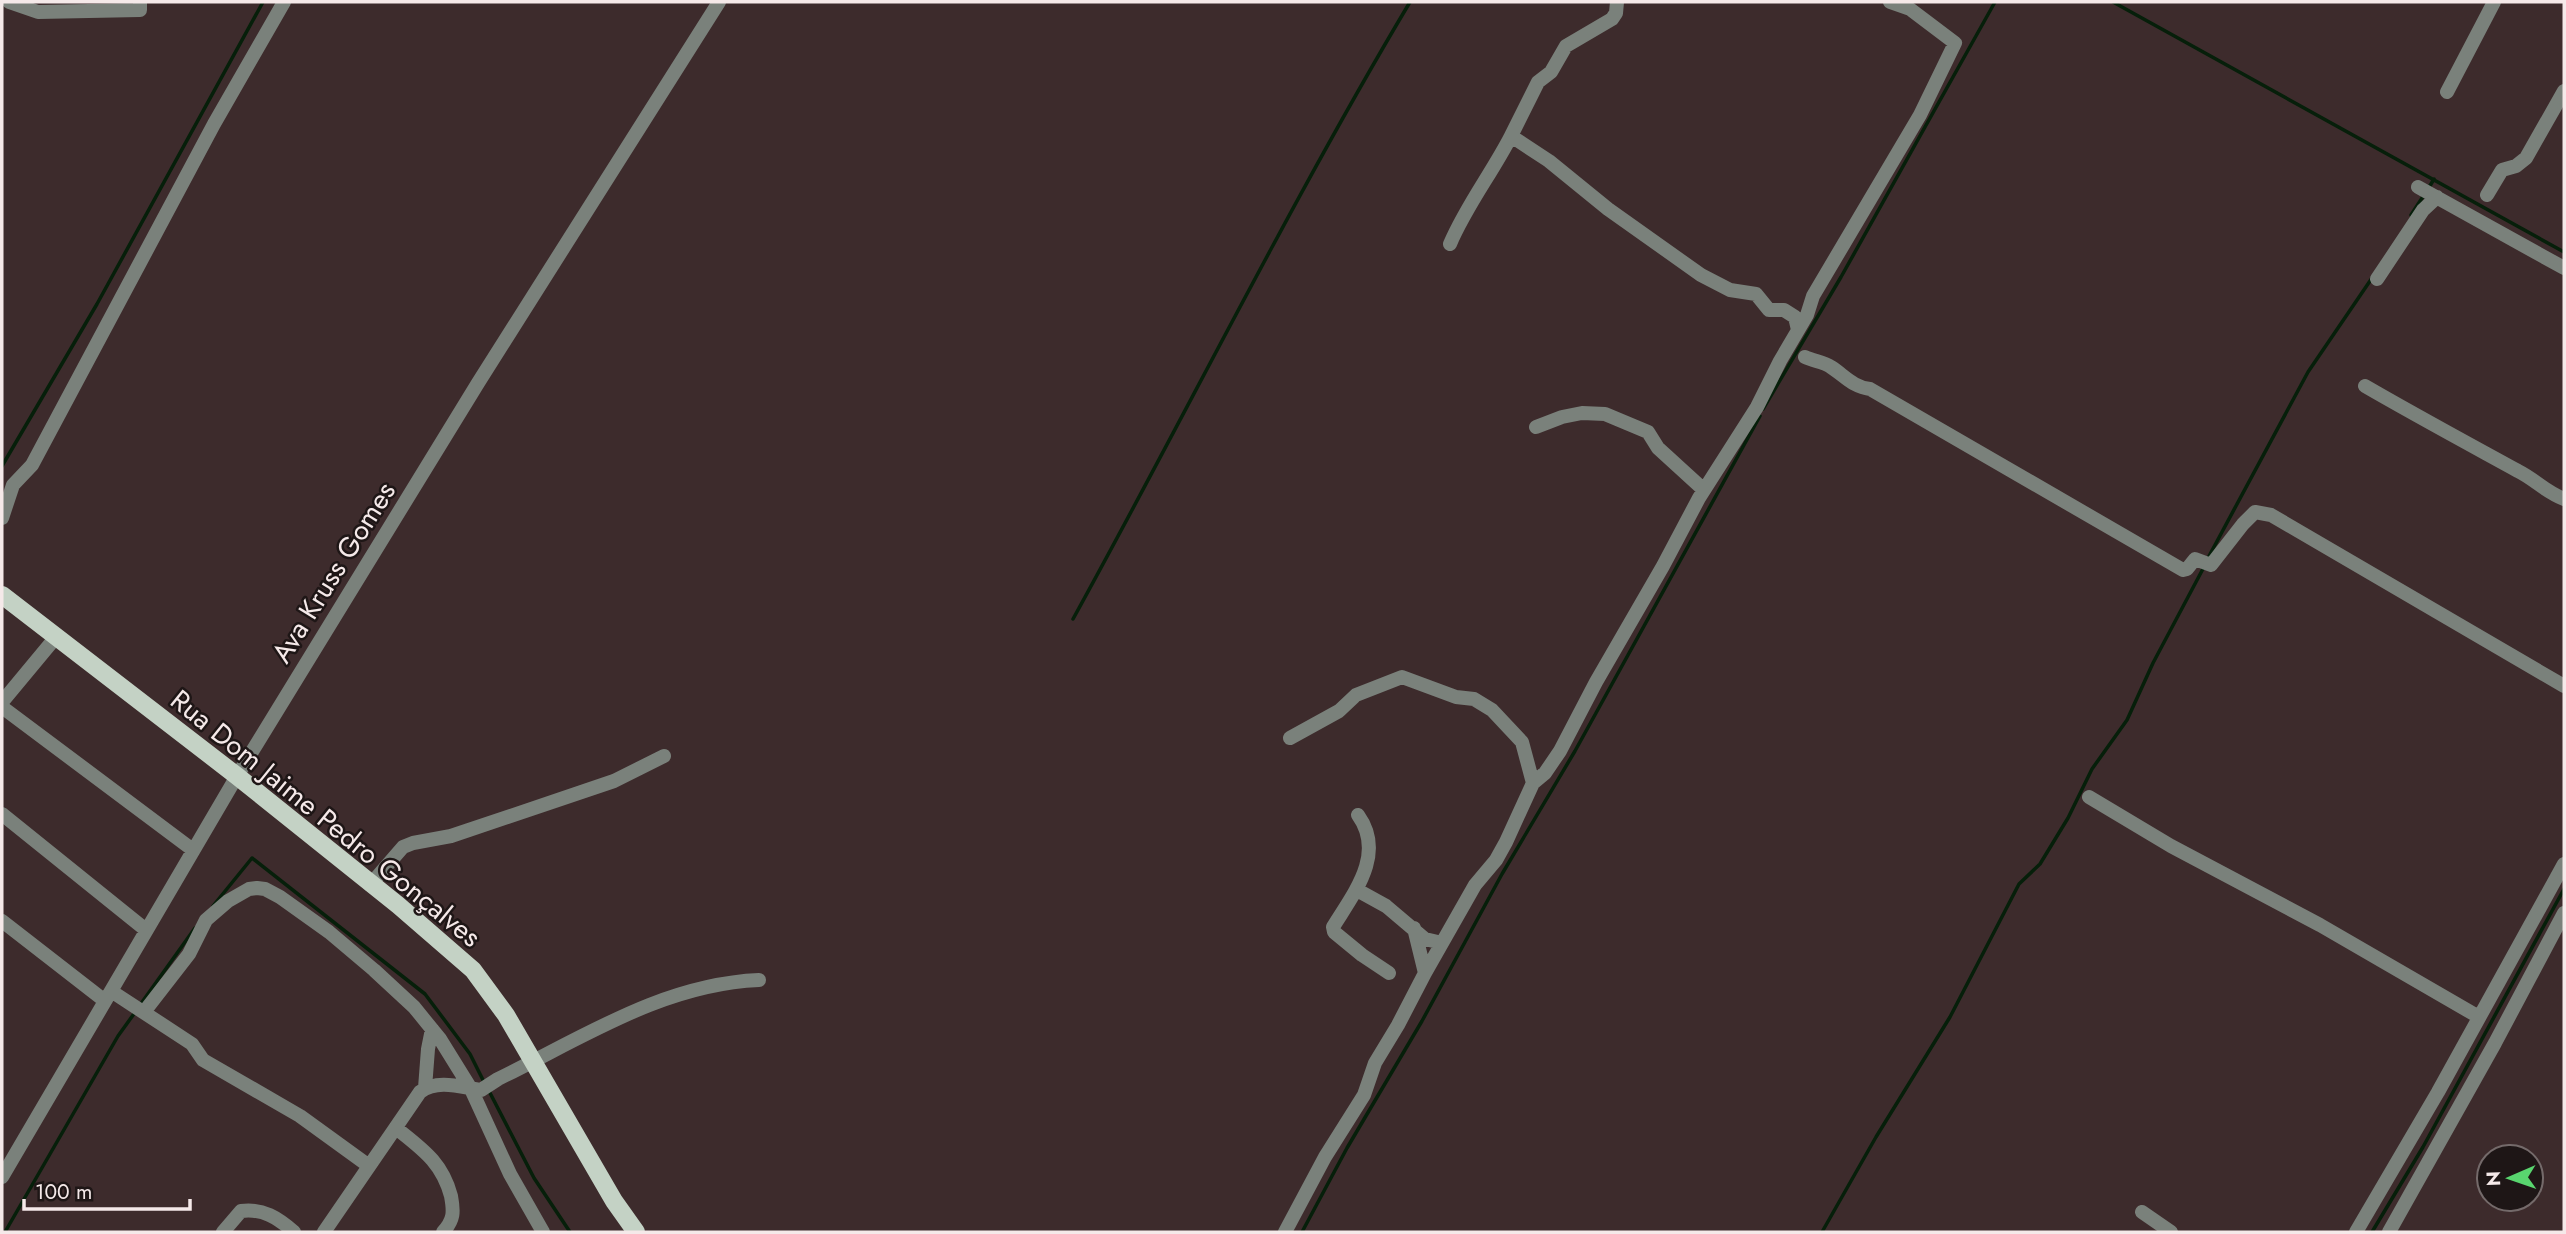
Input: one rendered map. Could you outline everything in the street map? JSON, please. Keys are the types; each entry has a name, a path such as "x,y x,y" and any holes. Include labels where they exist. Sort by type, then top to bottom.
{"main road":[{"name":"Rua Dom Jaime Pedro Gonçalves","path":"2,595 237,776 398,905 473,970 506,1015 614,1201 636,1232"}],"street":[{"path":"9,2 46,12 141,10 140,2"},
{"path":"2,518 13,485 32,466 187,173 284,2"},
{"name":"Ava Kruss Gomes","path":"2,1177 237,776 478,383 719,2"},
{"path":"1450,244 1464,212 1511,136 1538,82 1551,72 1566,46 1612,19 1616,13 1617,2"},
{"path":"1285,1232 1325,1157 1368,1087 1376,1063 1424,973 1475,885 1501,851 1519,819 1533,783 1550,767 1560,751 1704,490 1756,407 1807,315 1813,296 1920,115 1955,43 1910,9 1890,2"},
{"path":"2446,92 2494,2"},
{"path":"2487,195 2502,170 2516,166 2526,158 2564,91"},
{"path":"1511,136 1549,161 1626,223 1701,275 1730,290 1756,294 1769,310 1784,310 1795,317 1798,330"},
{"path":"2377,279 2423,209 2428,193 2564,268"},
{"path":"1804,357 1815,363 1829,365 1859,388 1870,389 2182,570 2187,569 2195,559 2211,565 2255,512 2271,515 2564,685"},
{"path":"2365,386 2528,476 2546,492 2564,499"},
{"path":"1536,427 1582,413 1605,414 1648,432 1658,447 1704,490"},
{"path":"55,637 2,705 193,850"},
{"path":"1290,738 1339,711 1356,695 1402,677 1456,697 1474,699 1492,710 1522,742 1533,783"},
{"path":"370,885 403,847 452,836 614,781 664,756"},
{"path":"2089,797 2171,846 2319,925 2479,1017"},
{"path":"2,814 146,930"},
{"path":"1357,816 1365,826 1369,845 1357,890 1334,927 1334,932 1389,973"},
{"path":"2356,1232 2564,864"},
{"path":"139,1009 189,954 206,920 239,894 257,888 280,897 328,932 414,1007 432,1029 476,1089 510,1174 543,1232"},
{"path":"1357,890 1386,906 1425,939 1442,943"},
{"path":"2389,1232 2495,1043 2564,912"},
{"path":"2,920 108,995 139,1009 192,1044 203,1060 279,1102 369,1166"},
{"path":"1413,927 1424,973"},
{"path":"425,1088 440,1084 476,1089 628,1012 701,987 729,981 759,980"},
{"path":"324,1232 425,1088 432,1029"},
{"path":"396,1128 428,1154 443,1172 454,1209 453,1218 443,1232"},
{"path":"223,1232 241,1211 257,1210 279,1220 294,1232"},
{"path":"2142,1212 2171,1232"}],"waterway":[{"path":"2,466 97,304 263,2"},
{"path":"1073,619 1280,232 1410,2"},
{"path":"1763,409 1841,277 1995,2"},
{"path":"2113,2 2564,252"},
{"path":"2428,189 2434,179"},
{"path":"2411,215 2424,195"},
{"path":"2208,558 2308,372 2372,278"},
{"path":"1302,1232 1502,874 1575,751 1760,416"},
{"path":"1822,1232 1876,1137 1950,1017 2019,884 2040,864 2068,818 2092,769 2127,720 2153,663 2205,565"},
{"path":"213,906 252,858 425,994 470,1054 485,1084"},
{"path":"2372,1232 2423,1147 2564,889"},
{"path":"140,1005 195,928"},
{"path":"5,1232 118,1036 136,1011"},
{"path":"489,1091 534,1178 570,1232"}]}
